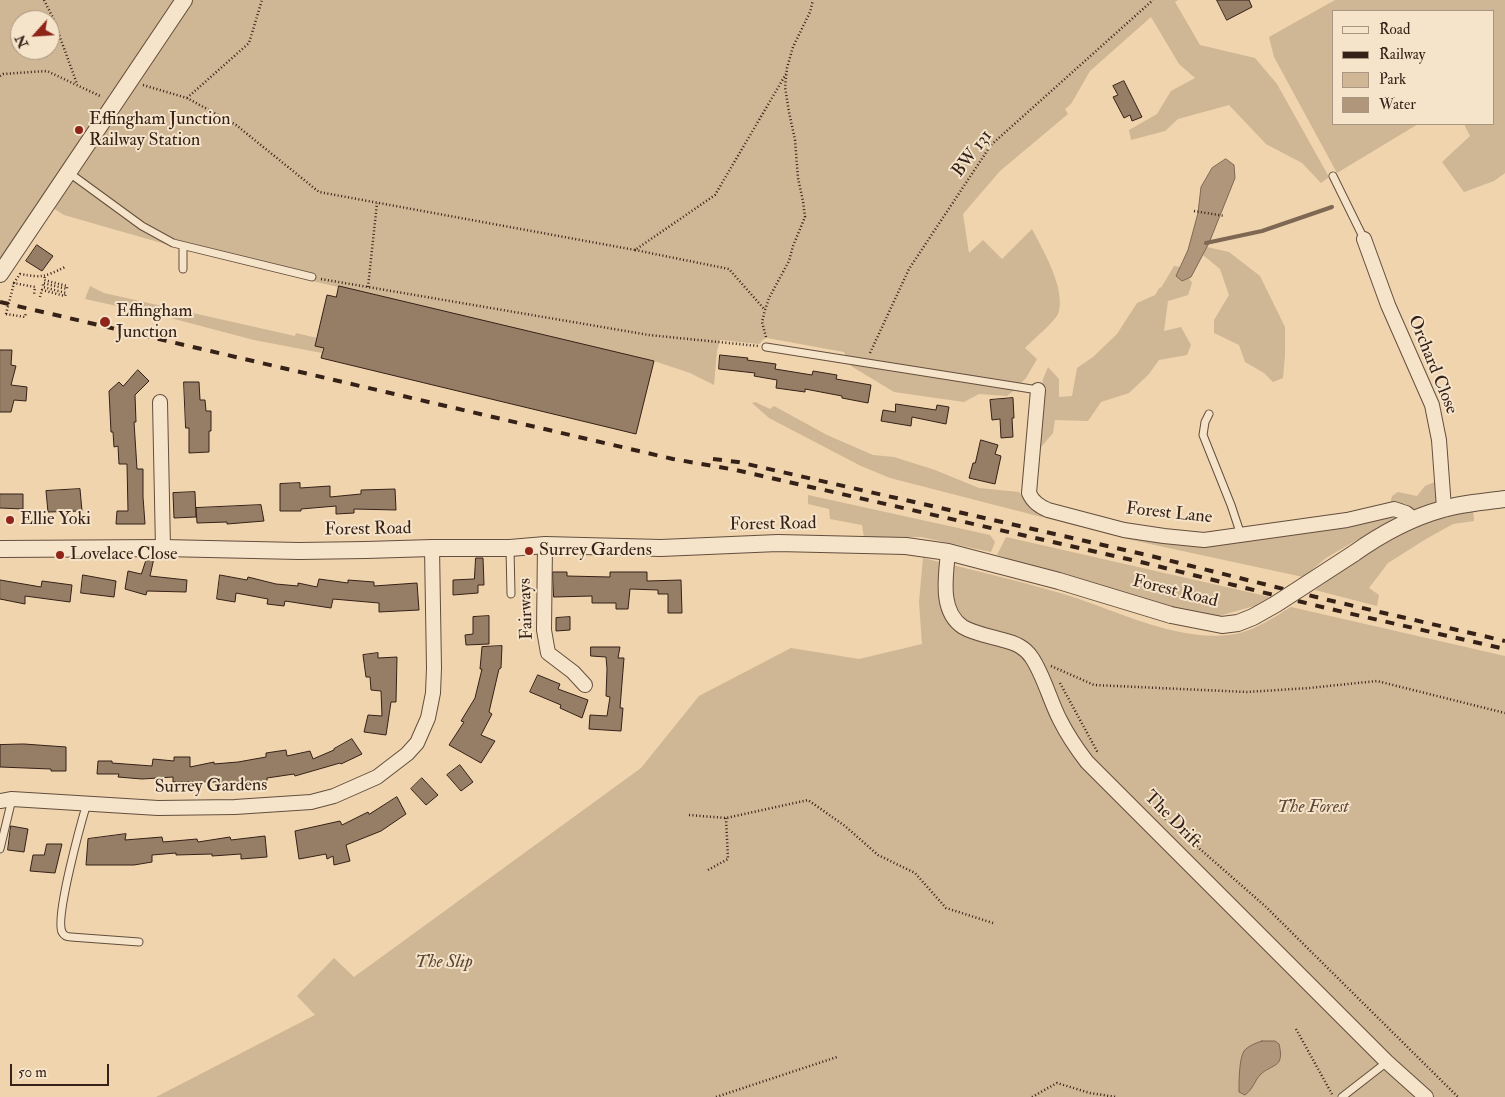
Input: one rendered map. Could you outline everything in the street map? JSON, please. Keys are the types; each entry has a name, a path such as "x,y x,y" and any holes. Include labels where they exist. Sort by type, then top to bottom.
{"street":[{"path":"0,274 113,103 184,0"},
{"name":"Orchard Close","path":"1364,239 1388,305 1432,405 1439,440 1444,508"},
{"name":"Forest Lane","path":"1038,390 1029,493 1039,506 1048,510 1124,530 1204,540 1348,520 1394,509 1406,512 1414,519"},
{"path":"160,402 162,548"},
{"name":"Forest Road","path":"0,550 162,548 299,551 510,548 545,545 661,548 778,543 906,546 948,552 1059,581 1171,615 1222,625 1238,623 1253,617 1276,604 1377,537 1414,519 1444,508 1505,499"},
{"name":"Fairways","path":"545,545 544,630 548,653 573,672 585,685"},
{"name":"Surrey Gardens","path":"6,800 158,808 235,807 311,802 356,788 377,777 396,764 417,743 428,718 433,693 434,668 432,548"},
{"path":"948,552 946,588 947,602 952,615 963,626 1018,645 1032,657"},
{"name":"The Drift","path":"1032,657 1060,720 1072,742 1088,762 1387,1062 1426,1097"}],"lane":[{"path":"68,172 142,226 173,243 312,277"},
{"path":"1333,176 1364,239"},
{"path":"183,246 183,269"},
{"path":"766,347 1038,390"},
{"path":"1209,414 1205,422 1203,435 1242,536"},
{"path":"510,548 511,594"},
{"path":"0,849 6,800"},
{"path":"87,804 72,856 62,910 60,926 62,932 71,938 139,942"},
{"path":"1342,1097 1387,1062"}],"path":[{"path":"44,0 53,18 77,84"},
{"path":"188,98 249,42 262,0"},
{"path":"312,277 649,335 766,347 767,338 762,322 764,310 789,261 804,217 798,178 796,140 788,112 785,86 793,47 810,12 813,0"},
{"name":"BW 131","path":"866,364 909,269 991,145 1153,0"},
{"path":"0,76 3,74 47,71 113,103"},
{"path":"635,250 715,195 786,74"},
{"path":"140,85 188,98 236,125 319,192 729,269 764,310"},
{"path":"368,287 377,203"},
{"path":"1194,211 1225,216"},
{"path":"26,313 25,317 6,314 14,283 20,274 38,277 45,276 65,266"},
{"path":"40,297 42,290 65,296 66,293 43,287 43,283 66,290 67,286 44,280 45,276"},
{"path":"14,283 35,287 34,295"},
{"path":"1032,657 1094,685 1247,692 1377,681 1505,713"},
{"path":"1051,666 1055,674"},
{"path":"1060,682 1100,756"},
{"path":"689,815 726,818 808,800 845,826 878,855 916,873 946,908 993,923"},
{"path":"1154,808 1265,906 1458,1097"},
{"path":"708,870 728,859 726,818"},
{"path":"1296,1029 1334,1097"},
{"path":"716,1097 837,1057"},
{"path":"1032,1097 1056,1082 1090,1093 1116,1097"}],"green space":[{"path":"0,0 1178,0 1175,2 1200,45 1255,58 1277,84 1329,177 1321,183 1302,163 1266,144 1229,105 1178,119 1165,131 1131,140 1129,130 1157,114 1171,91 1195,78 1179,64 1151,17 1090,71 1071,104 1065,109 1068,114 1000,171 963,214 969,253 983,240 1002,259 1032,229 1057,283 1060,305 1056,317 1025,348 1037,359 1026,378 1007,396 979,394 964,402 894,392 851,366 844,352 767,338 759,344 720,340 717,351 714,385 690,373 654,361 257,268 64,215 53,208 0,262"},
{"path":"1335,0 1505,0 1505,173 1494,181 1464,192 1442,162 1470,136 1464,125 1495,125 1495,10 1332,10 1332,125 1416,125 1337,173 1274,57 1269,37"},
{"path":"1207,247 1229,252 1260,276 1285,327 1283,378 1273,382 1264,373 1245,362 1239,345 1214,333 1214,320 1229,295 1220,269 1203,255"},
{"path":"1174,266 1180,267 1177,276 1182,281 1189,278 1192,283 1188,295 1168,301 1164,331 1181,327 1191,345 1187,355 1159,360 1149,374 1129,393 1101,402 1088,421 1055,420 1053,433 1041,447 1035,447 1043,379 1048,367 1059,379 1059,397 1072,396 1077,368 1093,357 1117,334 1137,303 1155,295"},
{"path":"90,286 104,293 295,336 296,333 317,338 315,345 323,347 322,353 254,340 163,316 85,299"},
{"path":"755,402 770,409 774,406 827,435 873,455 894,457 935,470 979,488 1019,492 1028,504 1053,516 1192,544 1370,521 1395,516 1399,519 1362,537 1326,558 1303,577 1127,539 890,478 861,466 769,418 752,403"},
{"path":"1437,481 1439,505 1415,513 1406,504 1390,504 1392,496 1398,492 1417,496 1425,486"},
{"path":"808,495 990,535 995,542 991,552 921,537 864,538 862,525 830,519 829,509 808,504"},
{"path":"1473,509 1474,521 1453,524 1388,563 1369,588 1379,595 1377,606 1315,590 1381,546 1419,525"},
{"path":"1006,537 1270,597 1254,606 1219,616 1202,617 1114,592 997,555"},
{"path":"923,558 1060,593 1169,630 1192,634 1214,636 1236,634 1251,630 1291,607 1505,656 1505,1097 156,1097 315,1015 297,996 334,958 354,977 641,768 699,696 791,648 859,659 922,644 919,602"}],"water":[{"path":"1226,159 1234,165 1235,178 1209,243 1191,277 1182,281 1176,276 1188,250 1198,213 1201,187 1212,168"},
{"path":"1262,1041 1275,1041 1279,1044 1279,1062 1260,1075 1245,1095 1239,1092 1242,1055 1248,1048"}],"building":[{"path":"1217,0 1249,0 1252,7 1227,20"},
{"path":"1124,81 1142,117 1132,121 1130,115 1124,118 1113,97 1118,95 1113,86"},
{"path":"37,245 53,256 42,271 26,261"},
{"path":"339,286 654,361 636,434 321,358 324,348 315,346 327,295 336,297"},
{"path":"0,350 12,350 11,365 16,366 11,385 27,387 26,401 14,400 11,412 0,412"},
{"path":"720,355 776,364 775,369 812,375 813,371 837,375 836,379 871,385 868,403 805,389 805,392 776,388 777,380 754,376 755,373 719,369"},
{"path":"138,370 149,381 135,395 136,422 134,422 137,469 143,469 145,524 116,524 117,511 128,511 127,464 119,464 118,446 114,447 113,432 111,432 109,391 119,382 123,386"},
{"path":"184,382 199,382 200,400 205,400 206,411 211,411 209,452 189,453 189,428 186,428"},
{"path":"1013,398 1013,437 1001,438 1000,419 992,420 990,400"},
{"path":"896,404 936,410 937,405 949,407 946,424 912,417 911,426 881,421 883,410 895,412"},
{"path":"981,440 998,445 995,454 1001,456 995,484 969,478"},
{"path":"300,483 300,488 330,486 330,497 361,494 361,490 395,489 396,510 354,509 354,513 336,514 336,506 301,509 301,511 280,511 280,484"},
{"path":"80,489 82,511 48,512 46,491"},
{"path":"195,492 196,517 174,518 173,493"},
{"path":"0,494 23,494 23,509 0,508"},
{"path":"261,505 264,521 227,524 227,522 197,523 196,508"},
{"path":"147,558 154,558 150,576 187,580 186,592 147,591 146,595 125,589 128,571 141,574"},
{"path":"476,558 483,558 484,585 478,585 478,593 453,595 453,580 474,579"},
{"path":"553,572 567,572 567,576 610,577 610,572 647,572 647,581 681,580 682,613 668,613 668,594 658,594 658,590 630,589 628,609 616,609 616,603 592,603 592,596 554,597"},
{"path":"83,575 116,581 114,597 81,593"},
{"path":"220,575 247,580 248,577 276,584 298,586 298,583 317,587 319,579 348,583 348,580 374,582 374,586 417,583 419,610 379,612 379,603 333,599 331,608 285,601 284,606 267,604 268,599 236,593 235,602 217,599"},
{"path":"0,580 41,587 42,581 72,585 70,602 25,596 25,604 0,599"},
{"path":"489,616 489,644 466,645 465,635 473,634 473,617"},
{"path":"570,617 570,630 556,631 556,618"},
{"path":"502,646 501,668 499,669 489,712 492,714 481,735 495,741 481,763 449,745 464,722 461,721 475,698 482,669 480,669 482,647"},
{"path":"591,647 620,647 618,658 624,658 620,708 623,708 621,731 589,729 590,715 607,716 610,697 606,696 606,657 591,656"},
{"path":"378,653 378,658 397,657 396,702 391,702 386,735 364,732 368,715 382,716 381,691 371,690 370,677 366,677 363,655"},
{"path":"538,675 560,684 558,689 588,700 582,718 560,708 561,705 530,692"},
{"path":"352,739 362,754 341,764 295,776 294,774 267,778 267,781 247,784 246,781 222,783 173,782 173,777 142,779 118,777 119,774 97,774 98,761 152,766 153,759 174,761 174,757 190,757 190,767 214,762 214,764 238,762 266,757 266,753 286,750 287,756 310,751 313,759 334,750"},
{"path":"24,744 66,747 66,771 0,767 0,745"},
{"path":"460,765 473,782 461,791 447,775"},
{"path":"422,778 438,795 426,805 411,789"},
{"path":"397,797 406,814 381,831 346,845 350,861 334,865 333,856 327,859 326,854 299,859 295,831 340,821 342,825 368,812 369,814"},
{"path":"11,826 28,829 24,852 8,850"},
{"path":"126,834 125,840 162,837 163,842 197,839 198,842 230,837 231,840 265,836 267,857 241,859 241,854 212,856 212,854 176,855 176,853 152,855 152,862 134,865 86,865 88,839"},
{"path":"47,844 62,844 55,873 30,871 33,855 44,855"}],"waterway":[{"path":"1206,243 1262,231 1332,207"}],"railway":[{"path":"0,302 673,459 736,470 1145,563 1326,608 1505,649"},
{"path":"713,459 738,462 1147,555 1505,641"}],"place":[{"name":"Effingham Junction Railway Station","path":"79,130"},
{"name":"Effingham Junction","path":"105,322"},
{"name":"Ellie Yoki","path":"10,520"},
{"name":"Surrey Gardens","path":"529,551"},
{"name":"Lovelace Close","path":"60,555"}],"park label":[{"name":"The Forest","path":"1313,808"},
{"name":"The Slip","path":"444,963"}]}
